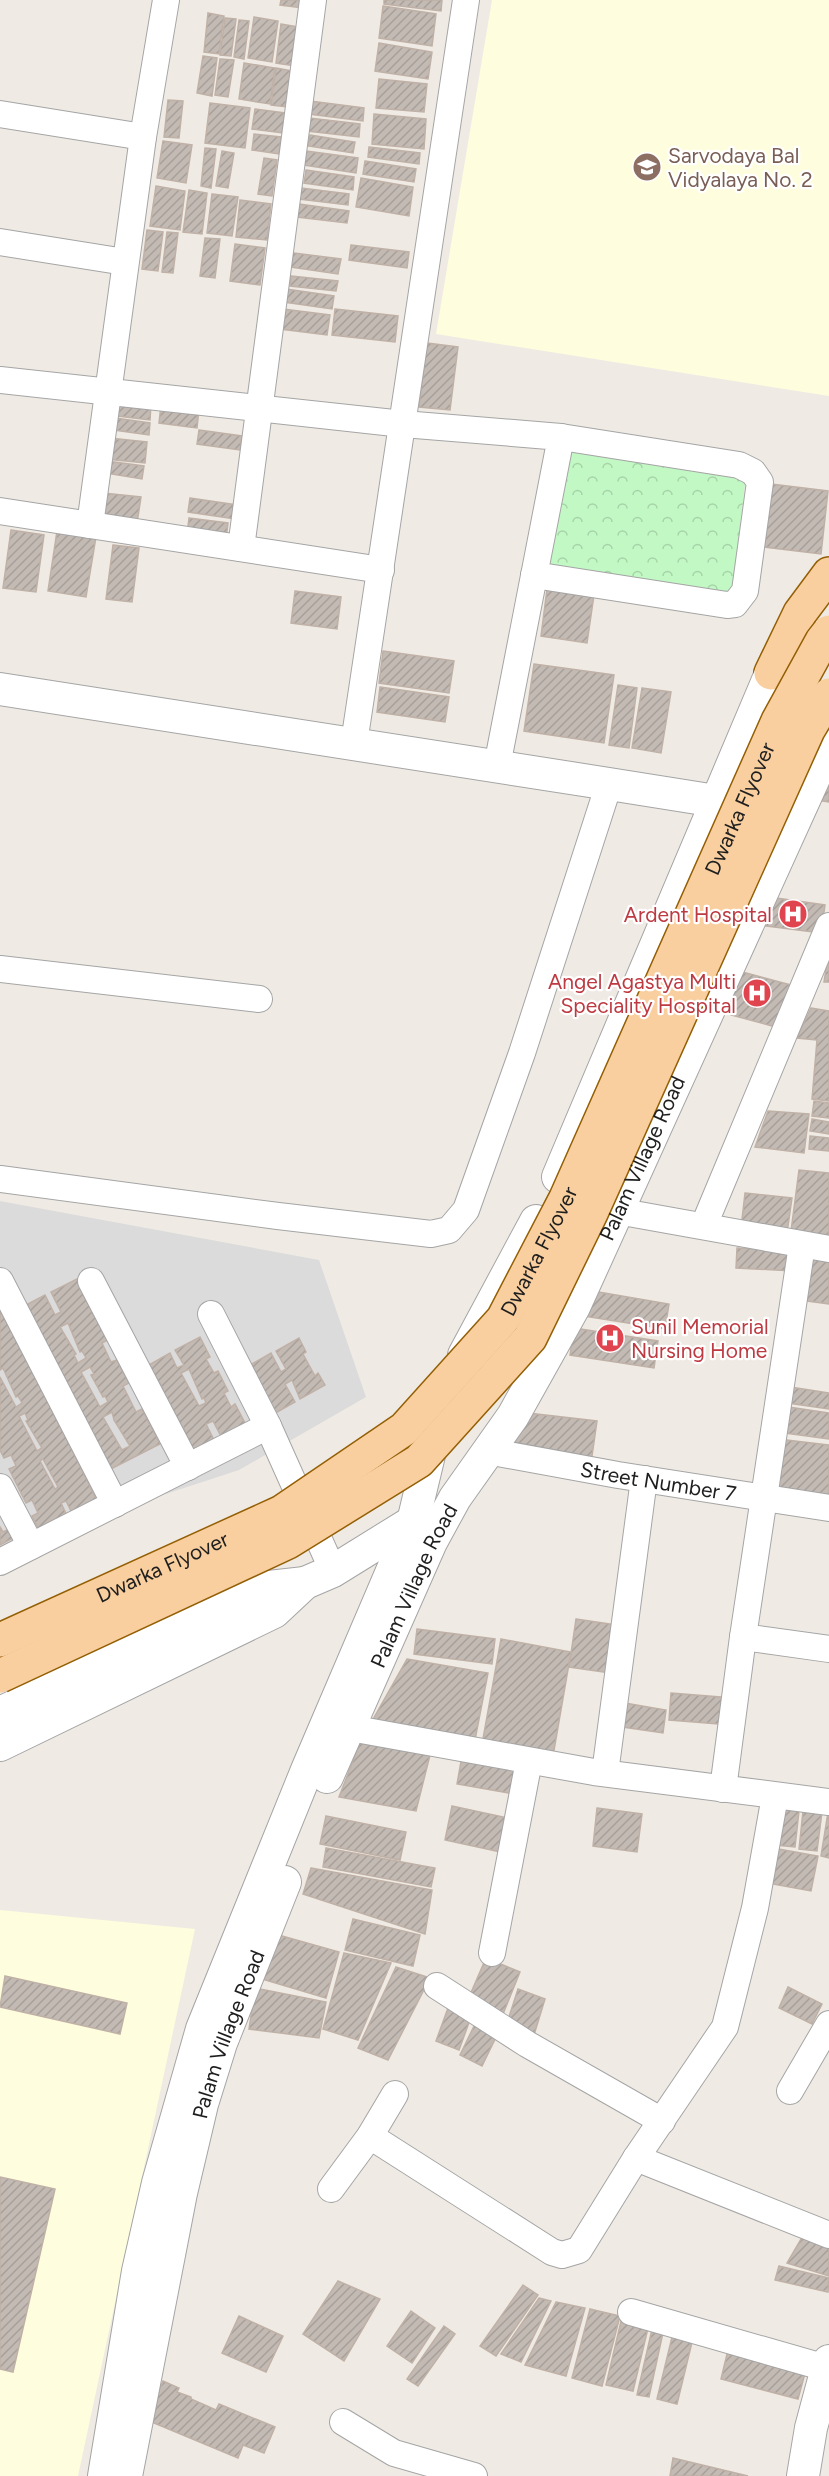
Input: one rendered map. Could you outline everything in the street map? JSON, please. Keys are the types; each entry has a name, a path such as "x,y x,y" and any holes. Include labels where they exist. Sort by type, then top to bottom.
{"main road":[{"path":"771,673 800,613 829,574"},
{"name":"Dwarka Flyover","path":"0,1640 282,1512 404,1429 503,1319 566,1198 778,722 829,632"},
{"name":"Dwarka Flyover","path":"0,1676 288,1542 419,1461 530,1338 591,1213 808,730 829,695"}],"street":[{"path":"90,525 143,137 166,0"},
{"path":"241,548 313,0"},
{"path":"354,743 466,0"},
{"path":"0,114 143,137"},
{"path":"0,242 125,262"},
{"path":"0,380 403,424 561,437 739,465 753,472 760,482 745,591 735,604 727,605 534,575"},
{"path":"497,766 561,437"},
{"path":"0,510 381,570"},
{"name":"Palam Village Road","path":"104,2476 138,2271 158,2183 202,2029 307,1770 413,1522 442,1401 477,1328 552,1191 771,673 829,592"},
{"path":"2,696 354,743 716,801 792,824"},
{"name":"Palam Village Road","path":"126,2476 181,2193 202,2104 221,2043 323,1786 431,1542 455,1498 513,1416 574,1306 829,744"},
{"path":"0,1179 325,1222 431,1234 449,1230 466,1210 522,1053 609,784"},
{"path":"704,1225 829,926"},
{"path":"0,969 259,999"},
{"path":"617,1211 829,1249"},
{"path":"723,1789 763,1499 802,1245"},
{"path":"0,1281 115,1504"},
{"path":"91,1281 188,1467"},
{"path":"212,1314 267,1426 319,1577"},
{"path":"0,1562 267,1426"},
{"name":"Street Number 7","path":"487,1451 763,1499 829,1508"},
{"path":"605,1773 644,1479"},
{"path":"0,1486 31,1546"},
{"path":"0,1745 274,1612 319,1577 455,1498"},
{"path":"0,1713 269,1587 319,1577"},
{"path":"743,1637 829,1649"},
{"path":"350,1728 605,1773 829,1802"},
{"path":"492,1953 530,1761"},
{"path":"370,2136 552,2252 562,2255 579,2250 636,2158 725,2027 755,1908 775,1796"},
{"path":"437,1986 527,2044 662,2121"},
{"path":"790,2091 829,2024"},
{"path":"331,2189 370,2136 395,2094"},
{"path":"636,2158 829,2235"},
{"path":"631,2312 828,2364 802,2476"},
{"path":"344,2421 394,2453 474,2476"}],"shaded area":[{"name":"Sarvodaya Bal Vidyalaya No. 2","path":"492,0 829,0 829,396 436,334"},
{"path":"0,1201 319,1260 366,1397 239,1470 126,1507 0,1569"},
{"path":"0,1910 195,1929 78,2476 0,2476"}],"green space":[{"path":"566,447 746,475 732,599 542,570"}],"building":[{"path":"281,0 304,0 303,8 280,5"},
{"path":"384,0 442,0 441,11 384,4"},
{"path":"383,6 436,14 432,46 379,38"},
{"path":"208,13 224,16 219,54 204,52"},
{"path":"254,17 278,21 272,62 248,58"},
{"path":"225,18 236,19 231,56 220,55"},
{"path":"239,20 249,21 244,59 234,57"},
{"path":"281,24 299,27 295,66 276,63"},
{"path":"379,43 432,52 428,79 375,71"},
{"path":"203,56 217,58 212,96 197,93"},
{"path":"220,59 234,60 228,97 215,95"},
{"path":"244,63 275,68 270,104 239,99"},
{"path":"276,68 293,71 288,107 271,105"},
{"path":"379,79 427,84 424,112 376,108"},
{"path":"168,100 183,101 179,138 164,137"},
{"path":"310,101 364,108 363,121 309,114"},
{"path":"210,103 250,108 245,148 205,143"},
{"path":"255,109 285,113 283,133 252,129"},
{"path":"374,114 426,119 424,149 372,144"},
{"path":"309,118 360,124 359,137 307,131"},
{"path":"254,134 281,137 279,154 252,150"},
{"path":"310,135 355,142 353,153 308,146"},
{"path":"163,141 192,145 186,183 157,178"},
{"path":"369,147 420,153 419,164 368,157"},
{"path":"205,148 216,149 211,188 201,186"},
{"path":"222,151 234,153 228,188 216,186"},
{"path":"306,151 358,158 356,173 304,165"},
{"path":"264,158 277,160 272,196 258,194"},
{"path":"365,161 416,169 414,182 363,174"},
{"path":"306,170 354,177 353,190 304,183"},
{"path":"361,178 413,187 409,216 356,207"},
{"path":"156,186 185,191 180,230 150,226"},
{"path":"301,188 349,194 348,205 299,199"},
{"path":"189,190 207,193 202,234 183,232"},
{"path":"212,194 238,197 232,236 207,233"},
{"path":"240,200 271,204 267,240 236,237"},
{"path":"299,204 349,211 347,223 297,217"},
{"path":"147,230 163,232 158,271 142,269"},
{"path":"167,232 178,233 173,273 162,272"},
{"path":"205,238 220,239 215,278 200,276"},
{"path":"235,244 265,248 260,285 230,281"},
{"path":"351,245 409,252 407,268 349,260"},
{"path":"286,252 341,259 338,274 284,266"},
{"path":"291,276 338,281 336,291 290,286"},
{"path":"286,289 334,296 332,309 284,302"},
{"path":"283,309 330,315 327,335 280,329"},
{"path":"335,309 398,316 395,342 332,335"},
{"path":"427,343 458,347 450,410 419,407"},
{"path":"110,399 151,404 150,420 109,415"},
{"path":"161,405 199,409 197,428 159,423"},
{"path":"108,417 150,423 149,435 107,429"},
{"path":"199,430 242,436 240,450 197,444"},
{"path":"109,438 147,442 145,463 106,459"},
{"path":"107,461 144,466 142,479 105,473"},
{"path":"771,484 828,491 821,554 764,547"},
{"path":"103,493 141,497 137,523 100,519"},
{"path":"190,498 237,505 235,519 188,512"},
{"path":"189,518 228,523 226,539 187,534"},
{"path":"11,530 44,535 36,592 3,588"},
{"path":"57,531 96,537 86,597 48,591"},
{"path":"113,545 139,548 132,602 106,599"},
{"path":"547,589 594,595 587,643 541,636"},
{"path":"295,591 341,597 337,629 291,623"},
{"path":"383,651 454,661 449,693 379,683"},
{"path":"534,664 614,675 604,743 524,731"},
{"path":"618,685 637,688 629,748 609,745"},
{"path":"380,687 449,697 445,722 377,712"},
{"path":"642,688 671,692 661,753 632,748"},
{"path":"829,777 829,802 822,801"},
{"path":"762,896 825,905 821,933 759,925"},
{"path":"828,956 829,982 824,982"},
{"path":"735,970 795,986 783,1029 724,1013"},
{"path":"811,1008 829,1011 829,1101 812,1099 817,1040 797,1038"},
{"path":"814,1101 829,1103 829,1118 812,1116"},
{"path":"768,1111 809,1114 804,1153 755,1147"},
{"path":"812,1119 829,1122 829,1134 810,1131"},
{"path":"810,1136 829,1138 829,1151 809,1149"},
{"path":"799,1170 829,1173 829,1235 791,1231"},
{"path":"745,1193 792,1198 787,1233 741,1228"},
{"path":"737,1248 794,1251 793,1271 736,1268"},
{"path":"805,1252 829,1255 829,1304 800,1300"},
{"path":"77,1279 108,1340 102,1343 111,1362 117,1360 129,1383 123,1386 136,1412 142,1409 160,1444 105,1472 22,1307 45,1295 55,1315 61,1312 51,1292","holes":["68,1323 80,1352 82,1351 86,1358 78,1363 74,1355 76,1354 60,1327","90,1367 94,1374 91,1375 108,1402 100,1407 81,1372","112,1412 114,1420 130,1446 122,1450 103,1417"]},
{"path":"587,1290 669,1304 665,1329 583,1316"},
{"path":"0,1301 101,1509 76,1521 66,1501 61,1503 71,1524 43,1538 32,1516 38,1513 32,1500 26,1503 9,1469 16,1466 11,1455 4,1458 0,1450 0,1377 16,1407 22,1403 18,1396 16,1397 3,1368 0,1370","holes":["25,1413 28,1420 26,1421 42,1448 37,1451 19,1416","43,1459 58,1487 55,1489 40,1461"]},
{"path":"574,1328 658,1341 654,1368 570,1355"},
{"path":"200,1337 210,1357 206,1359 214,1373 218,1371 228,1391 224,1393 231,1407 235,1404 246,1425 222,1438 213,1421 206,1424 215,1442 193,1454 182,1434 186,1432 183,1427 180,1429 160,1390 163,1389 160,1383 157,1385 147,1366 170,1353 177,1368 184,1365 175,1350","holes":["189,1369 202,1399 204,1398 206,1403 199,1406 181,1373"]},
{"path":"299,1338 306,1352 303,1354 315,1376 318,1373 325,1385 300,1399 292,1380 285,1384 295,1402 272,1415 245,1368 271,1353 281,1372 286,1369 276,1351"},
{"path":"784,1386 829,1393 829,1409 781,1402"},
{"path":"782,1406 829,1413 829,1439 778,1432"},
{"path":"528,1413 597,1421 591,1463 503,1451"},
{"path":"778,1439 829,1445 829,1503 772,1496"},
{"path":"0,1527 3,1532 9,1529 13,1538 0,1545"},
{"path":"576,1619 616,1625 610,1673 569,1667"},
{"path":"417,1629 495,1639 492,1664 414,1654"},
{"path":"501,1639 571,1652 552,1762 481,1750"},
{"path":"407,1659 488,1673 473,1750 367,1730"},
{"path":"671,1693 733,1698 731,1725 669,1720"},
{"path":"619,1702 666,1710 663,1733 616,1726"},
{"path":"363,1735 432,1747 416,1811 339,1797"},
{"path":"462,1756 519,1767 514,1794 457,1784"},
{"path":"780,1799 800,1802 795,1847 775,1845"},
{"path":"804,1802 823,1804 817,1851 799,1849"},
{"path":"452,1806 508,1818 501,1852 445,1840"},
{"path":"829,1806 829,1858 821,1856"},
{"path":"597,1808 642,1814 637,1852 593,1846"},
{"path":"326,1816 406,1832 400,1860 320,1844"},
{"path":"326,1848 435,1868 431,1887 323,1867"},
{"path":"773,1848 818,1856 811,1891 767,1883"},
{"path":"311,1868 432,1890 425,1934 303,1894"},
{"path":"353,1919 420,1935 413,1966 345,1950"},
{"path":"275,1934 339,1952 326,1998 262,1979"},
{"path":"344,1953 391,1963 358,2040 323,2029"},
{"path":"486,1958 520,1972 501,2019 466,2004"},
{"path":"396,1967 430,1978 388,2060 358,2048"},
{"path":"5,1976 127,2003 120,2034 0,2007"},
{"path":"788,1987 822,2004 812,2024 779,2008"},
{"path":"255,1988 326,2002 319,2038 249,2029"},
{"path":"518,1989 545,1999 534,2035 506,2026"},
{"path":"448,2008 471,2017 459,2050 436,2041"},
{"path":"476,2022 498,2033 482,2066 460,2055"},
{"path":"0,2177 55,2189 13,2372 0,2369"},
{"path":"804,2234 829,2244 829,2276 787,2263"},
{"path":"779,2266 829,2278 828,2292 775,2280"},
{"path":"338,2281 380,2299 344,2361 303,2334"},
{"path":"523,2285 538,2295 496,2356 480,2346"},
{"path":"539,2298 551,2301 521,2362 501,2354"},
{"path":"556,2302 585,2308 566,2376 525,2365"},
{"path":"590,2309 620,2316 602,2386 572,2378"},
{"path":"411,2311 435,2328 412,2363 387,2346"},
{"path":"239,2316 283,2336 266,2372 222,2353"},
{"path":"622,2317 649,2324 633,2391 606,2385"},
{"path":"653,2325 664,2328 649,2397 637,2395"},
{"path":"444,2326 455,2334 418,2386 407,2379"},
{"path":"674,2329 694,2334 677,2404 657,2399"},
{"path":"729,2346 807,2366 798,2399 721,2379"},
{"path":"163,2381 179,2388 177,2392 216,2410 219,2404 275,2427 264,2453 243,2445 238,2458 147,2420"},
{"path":"673,2458 748,2476 670,2476"}],"place":[{"name":"Sarvodaya Bal Vidyalaya No. 2","path":"647,167"},
{"name":"Ardent Hospital","path":"793,914"},
{"name":"Angel Agastya Multi Speciality Hospital","path":"757,993"},
{"name":"Sunil Memorial Nursing Home","path":"610,1338"}]}
